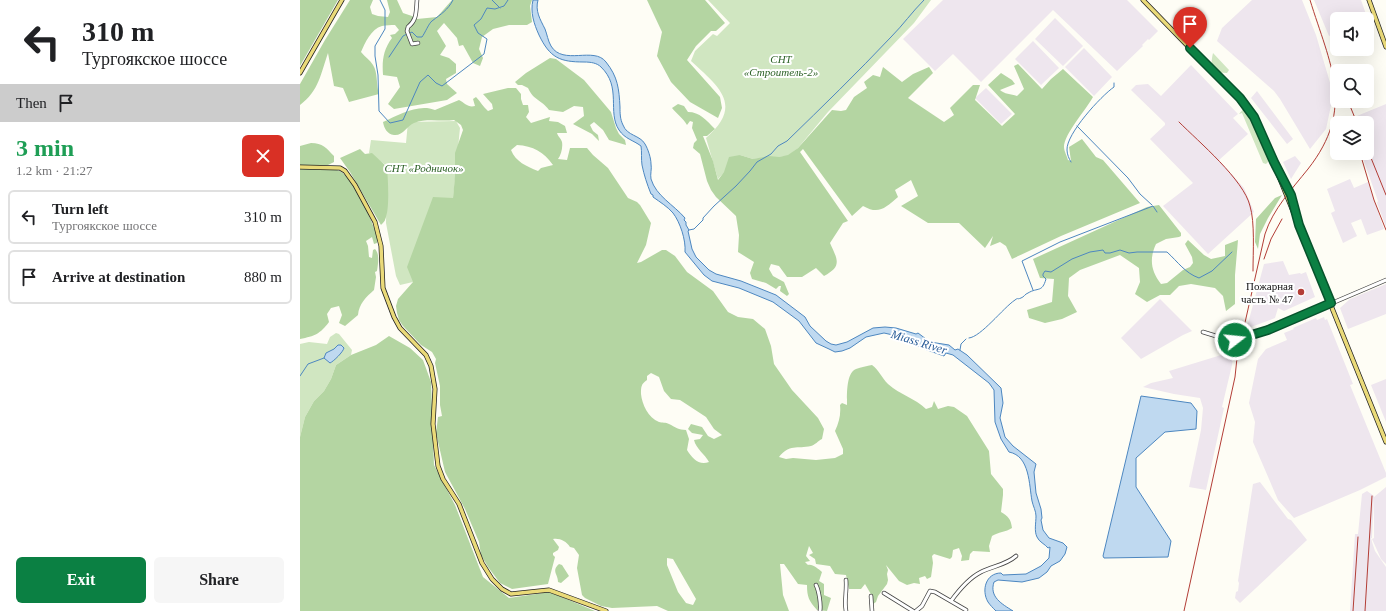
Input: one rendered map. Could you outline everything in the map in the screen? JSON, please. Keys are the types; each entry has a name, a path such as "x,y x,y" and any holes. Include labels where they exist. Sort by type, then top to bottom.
{"main road":[{"path":"300,74 342,0"},
{"path":"1143,0 1240,98 1254,117 1274,162 1291,195 1299,225 1386,442"},
{"path":"1370,0 1386,47"},
{"path":"300,167 340,168 345,171 362,198 372,218 381,246 383,288 394,318 400,328 426,355 431,366 435,389 433,424 438,466 443,479 459,504 482,563 492,579 502,589 511,594 549,590 606,611"}],"street":[{"path":"417,0 416,15 413,23 408,27 407,31 412,44 418,43"},
{"path":"1203,332 1229,340 1235,340 1268,330 1386,280"},
{"path":"951,601 970,580 981,572 1010,561 1016,556"},
{"path":"846,580 846,611"},
{"path":"816,585 819,594 820,611"},
{"path":"916,611 922,606 930,591 935,592 966,610"},
{"path":"884,593 912,611"},
{"path":"871,596 872,611"}],"shaded area":[{"path":"943,0 1127,0 1158,31 1149,40 1148,39 1142,45 1143,46 1117,71 1053,10 981,82 953,54 935,71 903,39"},
{"path":"1252,0 1302,0 1316,35 1330,83 1330,108 1326,129 1310,149 1274,91 1217,41 1222,28"},
{"path":"1314,0 1361,0 1365,12 1330,12 1329,36"},
{"path":"1055,18 1083,46 1063,66 1035,39"},
{"path":"1033,41 1059,68 1041,85 1015,59"},
{"path":"1084,48 1112,77 1094,96 1065,67"},
{"path":"1191,65 1238,114 1233,118 1248,134 1219,160 1244,188 1254,212 1208,254 1163,206 1193,183 1150,139 1165,125 1165,123 1131,90 1136,85 1148,84 1161,96"},
{"path":"986,88 1012,114 1001,124 975,98"},
{"path":"1257,91 1293,139 1287,144 1251,98"},
{"path":"1386,104 1386,227 1363,160 1374,160 1374,116 1357,116"},
{"path":"1295,156 1301,163 1291,179 1283,162"},
{"path":"1350,179 1354,188 1368,182 1384,229 1367,235 1361,219 1351,223 1357,236 1343,243 1331,213 1335,211 1327,189"},
{"path":"1283,261 1289,275 1306,272 1315,297 1284,311 1278,308 1275,318 1251,327 1247,327 1264,264"},
{"path":"1386,284 1386,314 1348,329 1340,308 1350,299"},
{"path":"1160,299 1192,331 1141,359 1121,338"},
{"path":"1324,317 1325,320 1327,319 1353,384 1350,385 1386,473 1386,477 1360,490 1294,518 1278,500 1253,442 1255,422 1249,403 1258,359 1266,349 1287,340 1284,333 1294,329 1293,328 1316,318 1317,320"},
{"path":"1234,350 1222,407 1224,408 1206,490 1189,487 1201,430 1203,408 1200,398 1143,387 1151,383 1173,378 1169,371"},
{"path":"1386,379 1386,422 1371,385"},
{"path":"1260,482 1288,519 1291,520 1307,540 1240,603 1235,598 1236,592 1238,591 1238,581 1253,484"},
{"path":"1386,487 1386,564 1381,559 1372,539 1374,538 1374,497"},
{"path":"1367,491 1374,496 1372,542 1375,551 1386,567 1386,611 1350,611 1355,534 1358,534 1362,494"}],"green space":[{"path":"300,0 338,0 300,66"},
{"path":"350,0 373,0 370,7 372,14 388,17 390,12 387,0 397,0 403,13 417,19 437,17 452,0 532,0 530,6 532,22 527,25 509,25 493,29 482,37 479,49 483,58 480,66 473,63 463,45 459,46 457,38 444,23 437,31 446,46 440,55 449,58 456,64 456,73 446,79 447,84 457,93 447,100 394,109 388,104 400,87 397,77 383,75 383,65 385,51 392,38 390,35 395,34 399,30 395,25 382,26 372,33 361,52 375,68 379,94 349,102 343,88 334,86 328,53 315,88 300,105 300,84"},
{"path":"647,0 705,0 725,23 716,31 711,31 696,46 687,60 720,97 722,108 718,118 690,102 671,82 657,56 662,32"},
{"name":"СНТ «Строитель-2»","path":"708,0 931,0 914,23 828,112 798,148 788,156 753,159 740,155 718,179 706,138 724,116 725,106 723,97 718,88 710,79 691,61 695,51 713,34 717,36 730,23"},
{"path":"1213,53 1229,70 1227,73 1218,72 1213,68"},
{"path":"550,58 556,59 584,80 611,112 616,128 625,140 626,145 609,140 603,130 594,122 590,125 593,131 598,135 599,141 592,134 573,124 584,116 583,107 574,106 563,112 549,110 535,98 528,88 518,85 515,82 526,73"},
{"path":"1018,64 1042,89 1063,69 1093,97 1071,129 1065,142 1064,149 1068,160 1071,161 1069,147 1082,139 1096,157 1103,160 1140,203 1061,236 1012,259 1006,246 1000,242 990,246 993,236 985,248 959,223 928,223 901,206 918,196 911,180 895,190 898,197 882,209 873,210 863,206 852,216 803,149 800,152 848,221 843,223 830,243 837,262 834,269 824,276 816,268 802,277 787,277 779,266 771,264 769,269 773,276 784,282 789,294 787,296 780,291 781,286 776,289 766,283 752,279 750,273 754,262 738,252 739,235 736,216 716,197 711,190 700,154 693,148 694,143 697,140 692,128 693,122 690,121 687,125 672,108 678,104 684,106 688,112 696,113 715,129 707,136 703,136 713,161 718,180 724,172 729,157 740,155 753,159 788,155 798,148 832,110 846,110 854,97 867,88 864,82 873,75 880,77 883,67 902,82 913,74 929,67 933,73 908,98 944,122 954,115 950,108 973,85 980,85 975,100 1002,126 1015,114 988,85 1001,73 1012,80 1015,84 1000,90 1017,96 1024,89 1014,66"},
{"path":"508,88 516,88 521,94 523,105 528,105 529,112 526,117 531,123 550,117 549,121 558,122 565,126 567,133 557,133 562,141 562,151 558,159 567,160 570,148 587,148 608,168 628,198 640,205 651,223 646,245 637,263 662,250 666,250 675,256 687,272 713,291 728,312 738,317 753,319 765,329 771,346 774,364 792,390 818,418 824,429 822,439 814,445 786,450 779,457 786,459 793,458 816,460 835,458 843,454 843,449 835,431 838,425 840,405 842,403 847,405 848,385 850,375 853,371 858,368 872,365 877,369 888,384 926,409 932,407 934,401 938,409 948,406 954,407 967,416 989,451 991,474 1003,489 1001,512 1009,518 1012,528 992,536 989,546 990,552 973,551 970,554 969,560 961,561 962,556 959,548 953,550 952,557 950,559 934,554 932,556 933,563 931,577 927,579 925,576 919,578 920,584 914,583 907,585 899,581 886,565 888,570 887,584 878,596 876,602 873,604 872,596 865,584 861,589 849,589 846,575 835,574 830,566 816,564 815,559 809,555 813,553 809,546 806,556 810,561 805,562 822,572 819,581 824,584 824,595 831,598 827,611 817,610 809,599 807,585 798,584 784,564 780,564 783,595 789,611 668,611 657,606 612,608 601,606 582,595 577,568 579,555 574,548 558,539 553,539 559,547 558,550 553,553 555,557 548,584 512,589 500,583 481,555 479,542 465,509 445,472 436,433 438,417 442,416 440,405 440,386 435,363 436,359 432,352 421,345 403,326 399,320 396,306 398,299 413,282 407,267 433,197 453,198 455,153 463,130 461,125 454,120 424,121 414,123 400,134 394,135 386,130 383,122 415,109 429,108 435,110 459,100 468,106 475,106 473,99 476,97 488,111 493,109 492,104 483,94","holes":["517,145 538,150 553,165 541,168 538,171 526,165 519,161 511,150","651,373 659,377 664,391 671,399 680,400 706,417 714,429 722,435 714,439 708,436 702,427 691,424 688,429 692,433 703,435 700,439 694,440 709,462 699,462 689,453 687,450 689,439 686,430 679,429 667,423 659,422 649,414 644,406 641,394 641,389 647,380 647,376","667,558 673,559 696,599 693,605 686,603 678,592 667,565"]},
{"path":"1244,108 1253,122 1269,159 1266,164 1263,163 1242,113 1239,114"},
{"name":"СНТ «Родничок»","path":"456,121 460,128 453,199 413,282 400,285 396,276 386,223 387,166 369,153 371,140 406,143 408,122"},
{"path":"311,143 319,144 326,148 334,156 334,162 328,165 300,165 300,146"},
{"path":"360,149 365,154 372,153 387,167 388,209 385,220 381,225 350,172 340,158"},
{"path":"300,169 337,170 343,173 361,198 377,235 377,243 374,244 372,237 366,241 369,257 372,258 373,250 375,249 378,254 378,259 377,271 375,272 376,277 374,290 363,301 358,315 345,326 339,323 342,315 339,306 331,308 327,314 329,322 320,332 300,339"},
{"path":"1282,195 1260,234 1258,249 1255,242 1256,219 1275,198"},
{"path":"1159,205 1181,233 1181,236 1179,237 1166,239 1156,244 1154,249 1152,255 1153,270 1161,284 1167,283 1183,270 1190,267 1193,263 1192,257 1185,244 1188,240 1204,255 1211,259 1225,256 1225,245 1238,240 1235,275 1235,304 1226,311 1223,296 1215,288 1191,284 1179,286 1170,295 1160,295 1147,302 1135,294 1140,282 1139,268 1120,255 1080,270 1069,278 1068,296 1077,312 1062,319 1045,323 1029,318 1027,310 1052,302 1054,279 1040,278 1033,259 1147,207"},
{"path":"336,333 339,334 352,350 351,355 336,365 331,379 324,391 314,401 305,417 300,437 300,344 309,342 327,344 330,337"},
{"path":"389,336 410,348 423,360 431,382 434,465 455,505 483,577 509,598 550,592 595,611 300,611 300,437 305,417 314,401 324,391 331,379 336,365 351,355 376,345"},
{"path":"559,564 562,565 569,576 561,583 558,582 555,571"}],"water":[{"name":"Miass River","path":"533,0 538,0 538,15 550,44 556,52 563,55 586,55 601,58 610,68 617,83 620,116 623,125 627,131 643,141 645,144 650,159 651,179 653,185 661,195 685,218 684,220 689,230 692,249 696,257 709,270 716,274 741,281 776,295 805,317 810,326 831,344 836,345 847,342 873,328 896,328 916,334 918,333 930,342 949,345 955,350 958,349 967,355 1001,388 1003,403 1000,418 1005,437 1013,446 1036,464 1034,472 1036,493 1041,509 1043,530 1049,538 1063,543 1067,547 1065,554 1060,561 1051,566 1047,572 1039,578 1022,582 998,580 994,582 993,592 995,596 1001,603 1013,611 996,611 989,603 985,592 988,579 1001,573 1003,575 1026,574 1041,566 1049,558 1050,547 1048,548 1041,542 1036,535 1036,514 1025,465 1021,459 1009,452 1001,439 995,422 994,390 989,383 953,355 946,353 944,356 893,335 884,333 866,337 850,348 835,352 816,343 799,321 773,302 739,288 712,281 704,275 685,252 683,237 676,217 651,194 642,165 641,146 626,137 619,130 614,115 613,91 607,75 601,67 596,64 562,60 547,49 539,35 533,18"},
{"path":"338,345 341,345 344,348 330,363 324,358 326,353"},
{"path":"1141,396 1191,403 1197,411 1196,429 1165,432 1136,458 1136,487 1171,541 1168,557 1104,558 1103,556"}],"waterway":[{"path":"380,0 385,10 385,29 375,46 378,75 379,111 390,123 403,120 420,82 428,75 436,83 442,86 484,54 487,39 478,33 474,25 481,19 487,8 495,9 504,6 508,0"},
{"path":"410,33 412,32 417,37 422,37 431,22 447,9 453,0"},
{"path":"492,0 500,8"},
{"path":"689,230 694,229 757,162 771,154 778,146 787,141 853,76 924,0"},
{"path":"389,57 403,36 407,34"},
{"path":"1071,162 1067,150 1068,143 1072,135 1085,116 1101,98 1114,87 1114,83"},
{"path":"1077,126 1152,205"},
{"path":"1033,290 1022,261 1060,242 1153,206 1157,212"},
{"path":"969,338 980,333 1016,299 1022,298 1027,293 1041,288 1046,279 1043,276 1045,271 1051,272 1072,259 1090,252 1103,250 1105,253 1120,250 1129,253 1167,252 1186,270 1199,278 1212,271 1232,252"},
{"path":"960,350 961,344 966,339"},
{"path":"300,376 308,364 324,358"}],"railway":[{"path":"1184,611 1235,377 1237,358 1265,234 1268,225 1278,208 1323,147 1331,126 1335,106 1331,66 1310,0"},
{"path":"1351,108 1354,116"},
{"path":"1179,122 1230,173 1246,196 1253,220 1253,271"},
{"path":"1362,160 1374,200 1386,230"},
{"path":"1372,160 1386,195"},
{"path":"1264,259 1271,239 1282,219"},
{"path":"1365,611 1372,496"},
{"path":"1353,611 1358,537"}],"place":[{"name":"Пожарная часть № 47","path":"1301,292"}],"route":[{"path":"1190,48 1240,98 1254,117 1274,162 1291,195 1299,225 1331,303 1268,330 1235,340"}]}
